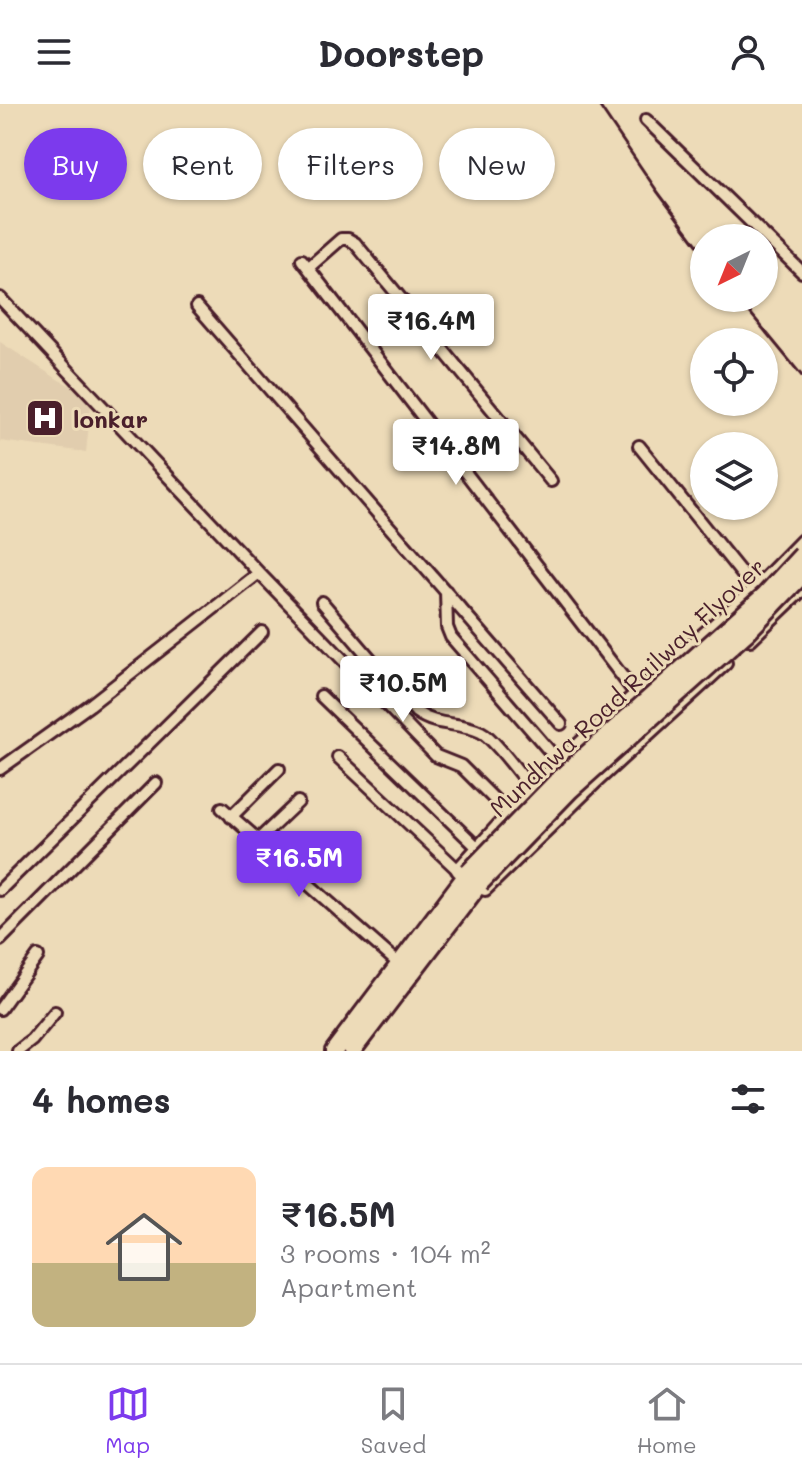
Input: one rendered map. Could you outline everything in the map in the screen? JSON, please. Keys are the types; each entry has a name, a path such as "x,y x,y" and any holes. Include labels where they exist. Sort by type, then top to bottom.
{"highway":[{"name":"Mundhwa Road Railway Flyover","path":"466,881 559,779 765,595 802,555"},
{"name":"Mundhwa Road Railway Flyover","path":"466,881 747,632 802,575"},
{"path":"334,1051 466,881"},
{"path":"352,1051 466,881"}],"street":[{"path":"646,120 802,272"},
{"path":"551,481 355,243 341,239 305,264 635,693"},
{"path":"0,298 436,756 461,766 509,814"},
{"path":"197,306 561,724"},
{"path":"639,446 754,589"},
{"path":"466,881 477,847 532,789 754,589 802,540"},
{"path":"0,769 90,705 259,573"},
{"path":"338,757 466,881 484,890 802,589"},
{"path":"446,591 447,627 451,637 559,762"},
{"path":"322,602 416,712 426,720 483,733 532,789"},
{"path":"0,890 262,632"},
{"path":"321,696 477,847"},
{"path":"602,723 628,751"},
{"path":"231,817 279,769"},
{"path":"0,940 156,783"},
{"path":"258,840 298,802"},
{"path":"222,808 399,964"},
{"path":"0,1009 38,956"},
{"path":"18,1051 32,1040 55,1012"}],"shaded area":[{"name":"lonkar","path":"0,342 59,380 92,396 86,452 0,441"}],"railway":[{"path":"598,104 690,235"},
{"path":"749,312 802,376"}],"place":[{"name":"lonkar","path":"45,418"}]}
